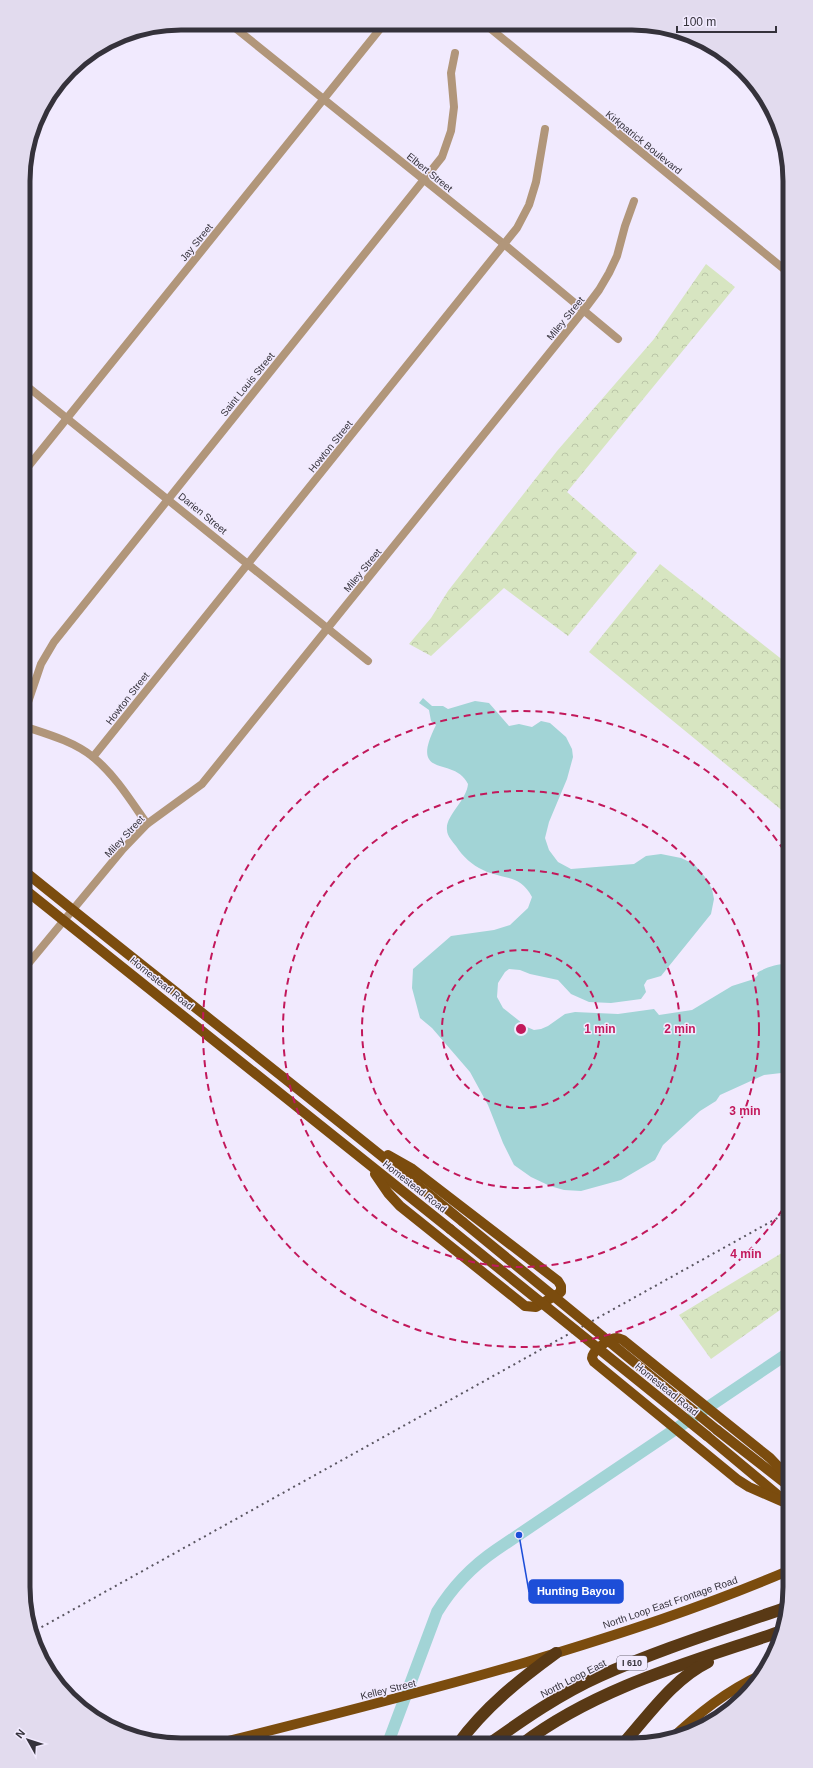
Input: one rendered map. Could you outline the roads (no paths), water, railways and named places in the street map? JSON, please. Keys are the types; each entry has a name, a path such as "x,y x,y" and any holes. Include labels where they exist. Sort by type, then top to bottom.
{"highway":[{"name":"North Loop East","path":"498,1738 555,1699 600,1676 657,1653 782,1609"},
{"name":"I 610","path":"532,1738 568,1715 610,1692 656,1673 776,1633"},
{"path":"628,1738 676,1685 694,1669 748,1643"},
{"path":"463,1738 490,1706 515,1683 556,1653"}],"main road":[{"name":"Homestead Road","path":"30,876 375,1149 717,1430 783,1482"},
{"name":"Homestead Road","path":"30,893 707,1436 783,1499"},
{"path":"370,1166 388,1193 400,1206 525,1306 536,1307 560,1294 561,1286 558,1281 476,1216 411,1168 375,1149"},
{"path":"783,1472 770,1458 623,1340 617,1338 611,1340 594,1350 592,1358 594,1362 699,1447 749,1487 783,1501"},
{"name":"North Loop East Frontage Road","path":"556,1653 637,1628 715,1601 783,1573"},
{"name":"Kelley Street","path":"240,1738 391,1701 556,1653"},
{"path":"681,1730 702,1711 752,1679"}],"street":[{"name":"Elbert Street","path":"238,30 618,338"},
{"name":"Jay Street","path":"30,463 379,30"},
{"name":"Kirkpatrick Boulevard","path":"492,30 783,268"},
{"name":"Saint Louis Street","path":"30,696 41,664 54,642 442,157 451,131 454,107 451,73 455,54"},
{"name":"Howton Street","path":"93,757 248,562 505,245 517,228 529,205 536,182 545,129"},
{"name":"Miley Street","path":"30,961 123,849 147,824 202,784 584,310 599,290 617,256 625,226 634,201"},
{"name":"Darien Street","path":"30,389 248,562 368,661"},
{"path":"30,728 59,738 93,757 117,783 147,824"}],"waterway":[{"path":"390,1738 437,1612 456,1585 478,1563 783,1357"}],"railway":[{"path":"36,1630 783,1215"}],"place":[{"name":"Hunting Bayou","path":"519,1535"}]}
